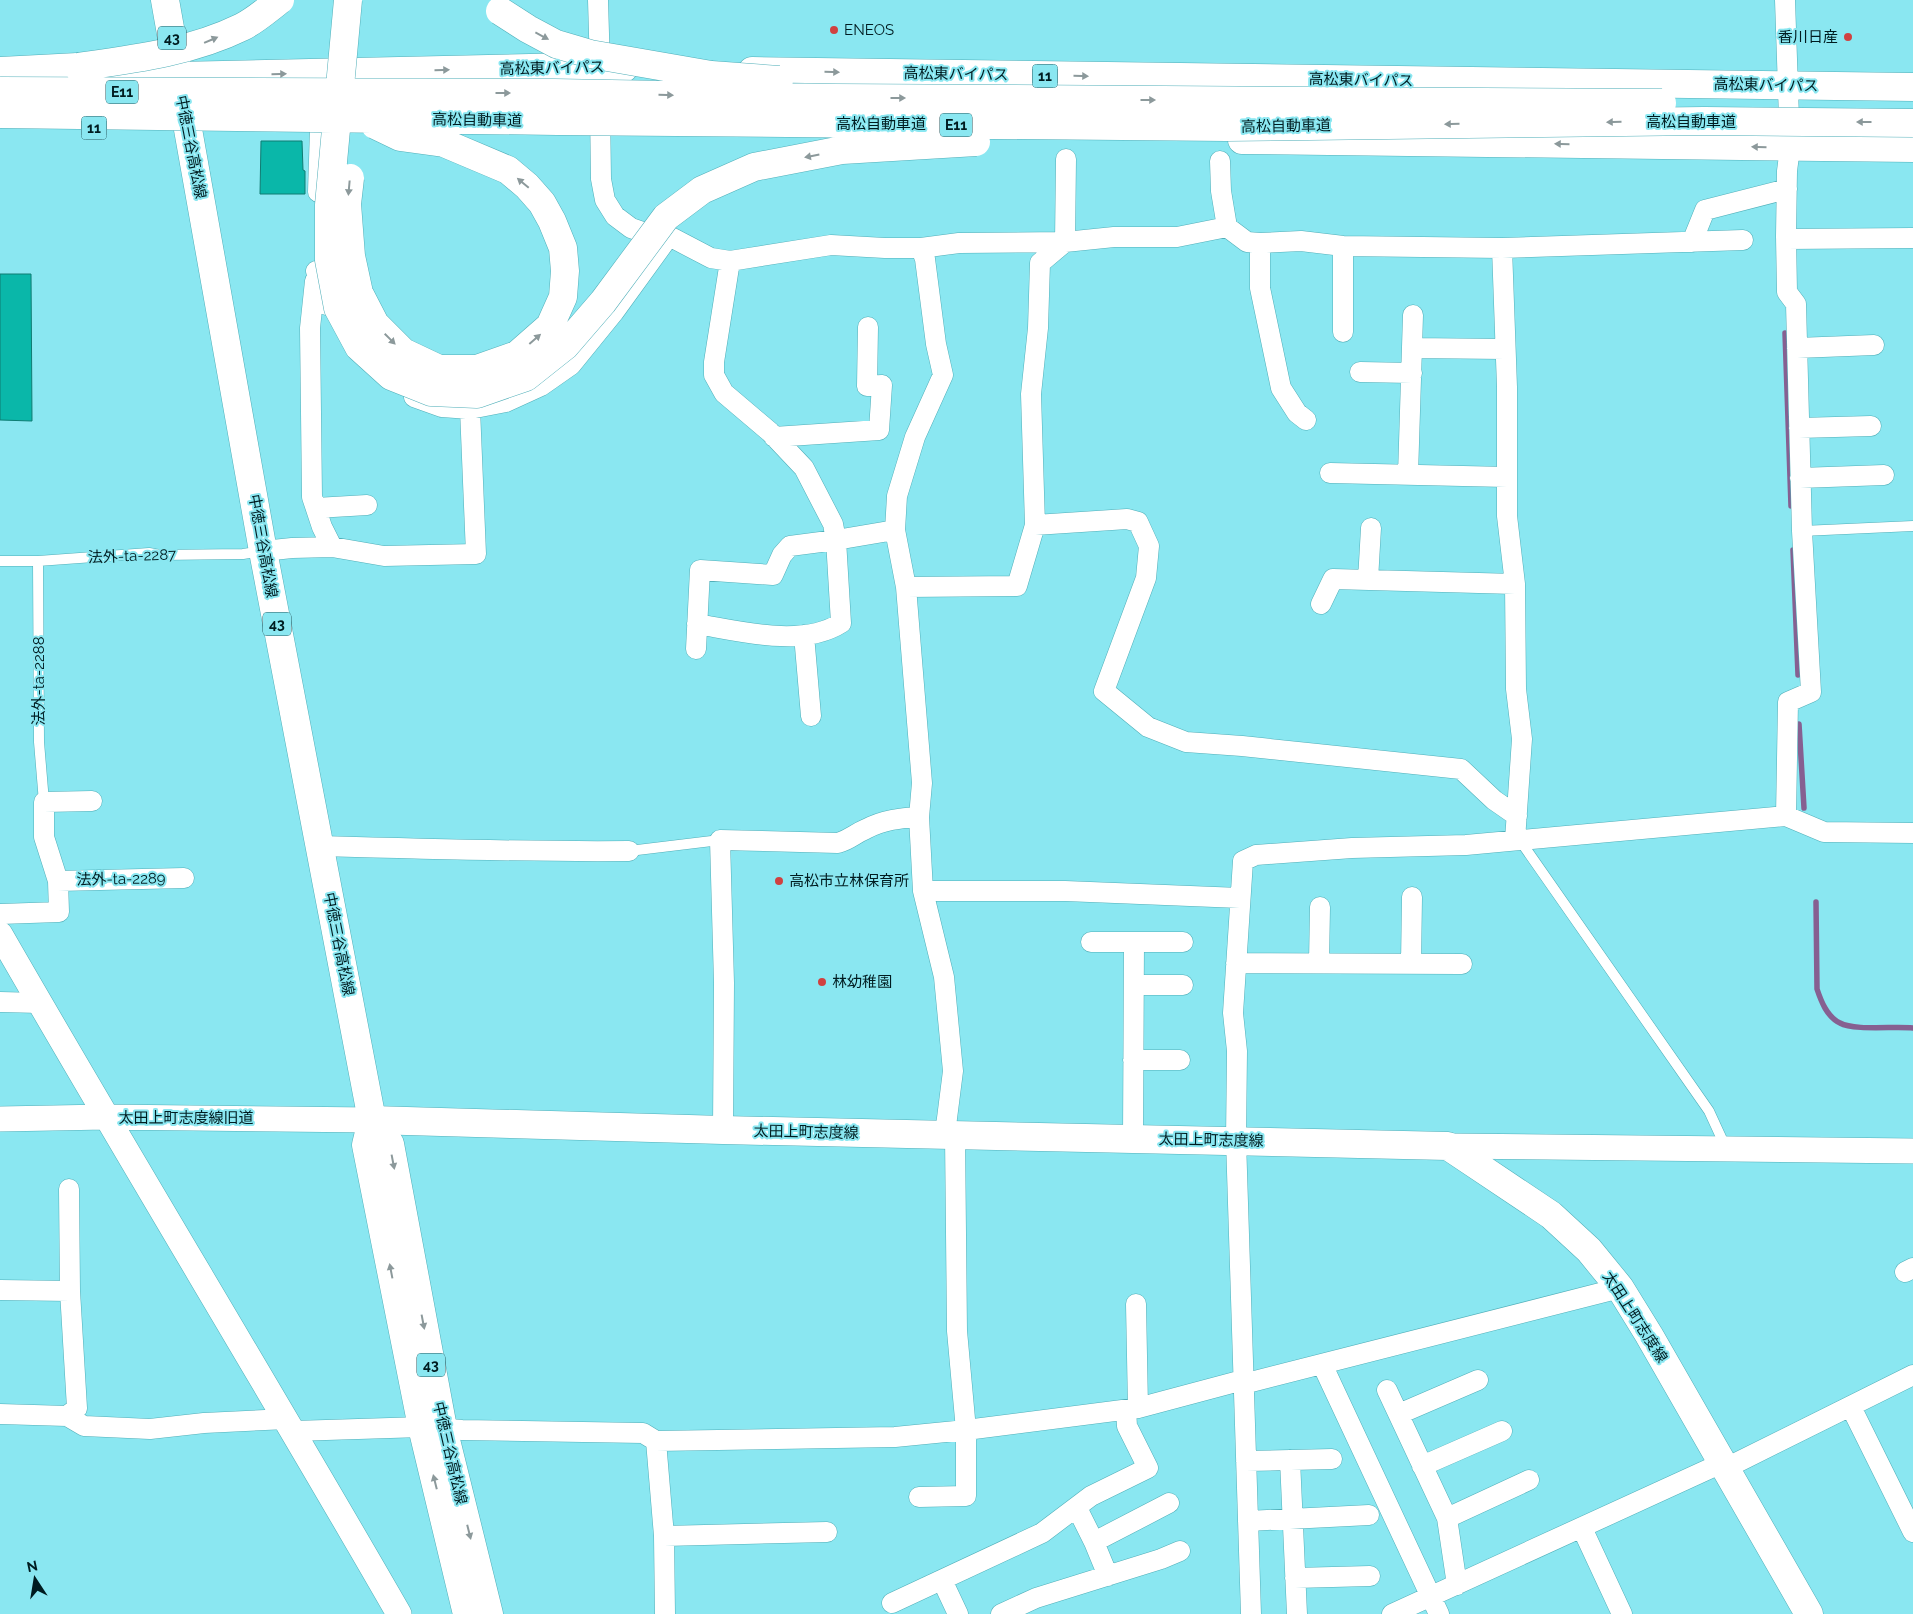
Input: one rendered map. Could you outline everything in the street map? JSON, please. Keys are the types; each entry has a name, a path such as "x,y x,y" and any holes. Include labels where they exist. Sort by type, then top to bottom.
{"main road":[{"name":"中徳三谷高松線","path":"165,0 264,551 372,1120 390,1144 432,1428 467,1614"},
{"path":"0,71 78,67 148,57 203,43 244,26 280,0"},
{"path":"348,0 329,205 329,260 338,308 359,346 391,376 431,392 477,394 526,377 565,346 603,302 666,217 702,190 754,167 842,150 1227,127"},
{"path":"364,119 400,137 444,142 508,170 527,186 542,203 563,248 565,271 563,297 550,326 517,355 477,370 439,369 403,352 375,324 360,293 351,256 347,204 365,0"},
{"path":"488,0 500,11 535,33 556,44 590,54 711,75 800,81 835,98"},
{"name":"高松東バイパス","path":"0,76 178,76 600,68 1913,87"},
{"name":"高松自動車道","path":"0,91 545,93 835,98 1913,105"},
{"name":"高松自動車道","path":"0,114 1227,127 1694,122 1913,123"},
{"name":"11","path":"0,128 601,130 1790,148 1913,148"},
{"name":"太田上町志度線","path":"372,1120 723,1130 1448,1146 1551,1215 1588,1250 1620,1288 1649,1335 1809,1614"},
{"name":"中徳三谷高松線","path":"432,1428 489,1614"}],"street":[{"path":"598,0 601,179 605,200 615,216 631,228 648,234 669,236 711,258 730,261 831,245 921,248 959,243 1065,242 1177,236 1227,227"},
{"path":"1784,0 1789,86 1790,148 1786,239 1788,292 1796,304 1802,531 1811,692 1788,702 1786,816"},
{"path":"320,129 316,271 310,328 312,497 332,547"},
{"path":"906,587 1017,586 1035,525 1031,394 1038,328 1040,263 1065,242 1066,159"},
{"path":"1220,161 1221,191 1227,227 1247,242 1301,241 1343,246 1502,248 1743,240"},
{"path":"1692,242 1705,210 1787,189"},
{"path":"316,271 325,301 342,339 362,364 381,380 406,395 442,407 470,409 506,402 541,386 570,364 614,312 669,236"},
{"path":"1786,239 1913,238"},
{"path":"1260,243 1260,288 1281,388 1297,413 1306,420"},
{"path":"1343,246 1343,332"},
{"path":"919,1497 966,1496 966,1430 957,1331 950,1134 953,1071 944,977 923,892 919,817 922,783 906,587 895,530 897,496 909,454 943,375 936,344 925,258 921,248"},
{"path":"1502,248 1507,516 1515,584 1516,689 1522,739 1517,840"},
{"path":"697,624 764,635 804,635 833,628 841,623 836,540 833,524 804,468 774,437 724,392 714,375 715,348 730,261"},
{"path":"1408,475 1413,316"},
{"path":"774,437 879,430 882,385 867,386 868,327"},
{"path":"1797,348 1874,346"},
{"path":"1412,348 1505,349"},
{"path":"1360,372 1412,373"},
{"path":"264,551 332,547 384,556 476,554 470,409"},
{"path":"1799,428 1871,426"},
{"path":"1330,473 1507,477"},
{"path":"1800,478 1884,475"},
{"path":"316,508 367,505"},
{"path":"1035,525 1127,519 1138,522 1149,546 1146,578 1104,691 1148,727 1186,742 1461,769 1494,800 1517,816"},
{"path":"1368,580 1370,528"},
{"path":"696,649 700,570 773,575 782,555 790,546 895,530"},
{"path":"1321,604 1333,579 1515,584"},
{"path":"804,635 811,716"},
{"path":"0,914 59,912 58,880 44,836 44,802 92,801"},
{"path":"1251,1614 1236,1140 1237,1051 1233,1013 1243,860 1256,855 1352,848 1466,845 1786,816 1824,832 1913,833"},
{"path":"723,1130 724,983 720,840 838,843 849,840 863,830 882,822 919,817"},
{"path":"320,846 548,852 629,851"},
{"name":"法外-ta-2289","path":"58,880 184,878"},
{"path":"923,892 1065,891 1240,898"},
{"path":"1411,964 1412,897"},
{"path":"1319,963 1320,907"},
{"path":"0,934 106,1117 290,1425 399,1614"},
{"path":"1091,942 1183,942"},
{"path":"1133,1138 1134,942"},
{"path":"1236,963 1462,964"},
{"path":"1134,985 1183,985"},
{"path":"0,1002 40,1003"},
{"path":"1132,1060 1180,1060"},
{"name":"太田上町志度線旧道","path":"0,1119 106,1117 372,1120"},
{"path":"1448,1146 1913,1151"},
{"path":"67,1416 77,1408 70,1291 68,1189"},
{"path":"0,1414 67,1416 84,1426 150,1429 204,1423 462,1430 643,1432 656,1441 895,1437 1132,1409 1243,1380 1252,1382 1620,1288"},
{"path":"0,1290 70,1291"},
{"path":"892,1603 1042,1533 1091,1496 1148,1468 1127,1426 1132,1409 1136,1304"},
{"path":"1322,1364 1435,1605"},
{"path":"1392,1614 1435,1605 1457,1585 1851,1407 1913,1375"},
{"path":"1399,1414 1478,1380"},
{"path":"1387,1390 1447,1518 1457,1585"},
{"path":"1851,1407 1913,1532"},
{"path":"1422,1466 1502,1431"},
{"path":"656,1441 664,1536 665,1614"},
{"path":"1246,1461 1332,1459"},
{"path":"1290,1460 1296,1614"},
{"path":"1447,1518 1530,1480"},
{"path":"1094,1542 1169,1503"},
{"path":"1077,1508 1108,1576"},
{"path":"1248,1520 1369,1515"},
{"path":"1582,1528 1622,1614"},
{"path":"664,1536 827,1532"},
{"path":"1001,1614 1036,1598 1160,1559 1180,1550"},
{"path":"1295,1578 1370,1576"},
{"path":"942,1580 958,1614"}],"lane":[{"path":"1802,531 1913,526"},
{"name":"法外-ta-2287","path":"0,561 38,561 149,554 243,554 264,551"},
{"name":"法外-ta-2288","path":"38,561 39,742 44,802"},
{"path":"629,851 720,840"},
{"path":"1517,840 1709,1111 1726,1149"}],"building":[{"path":"261,141 302,141 305,194 260,194"},
{"path":"0,274 31,274 32,421 0,420"}],"waterway":[{"path":"1785,333 1791,506"},
{"path":"1793,550 1798,675"},
{"path":"1799,724 1804,808"},
{"path":"1816,902 1817,989 1831,1017 1840,1023 1855,1027 1913,1028"}],"place":[{"name":"ENEOS","path":"834,30"},
{"name":"香川日産","path":"1848,37"},
{"name":"高松市立林保育所","path":"779,881"},
{"name":"林幼稚園","path":"822,982"}]}
